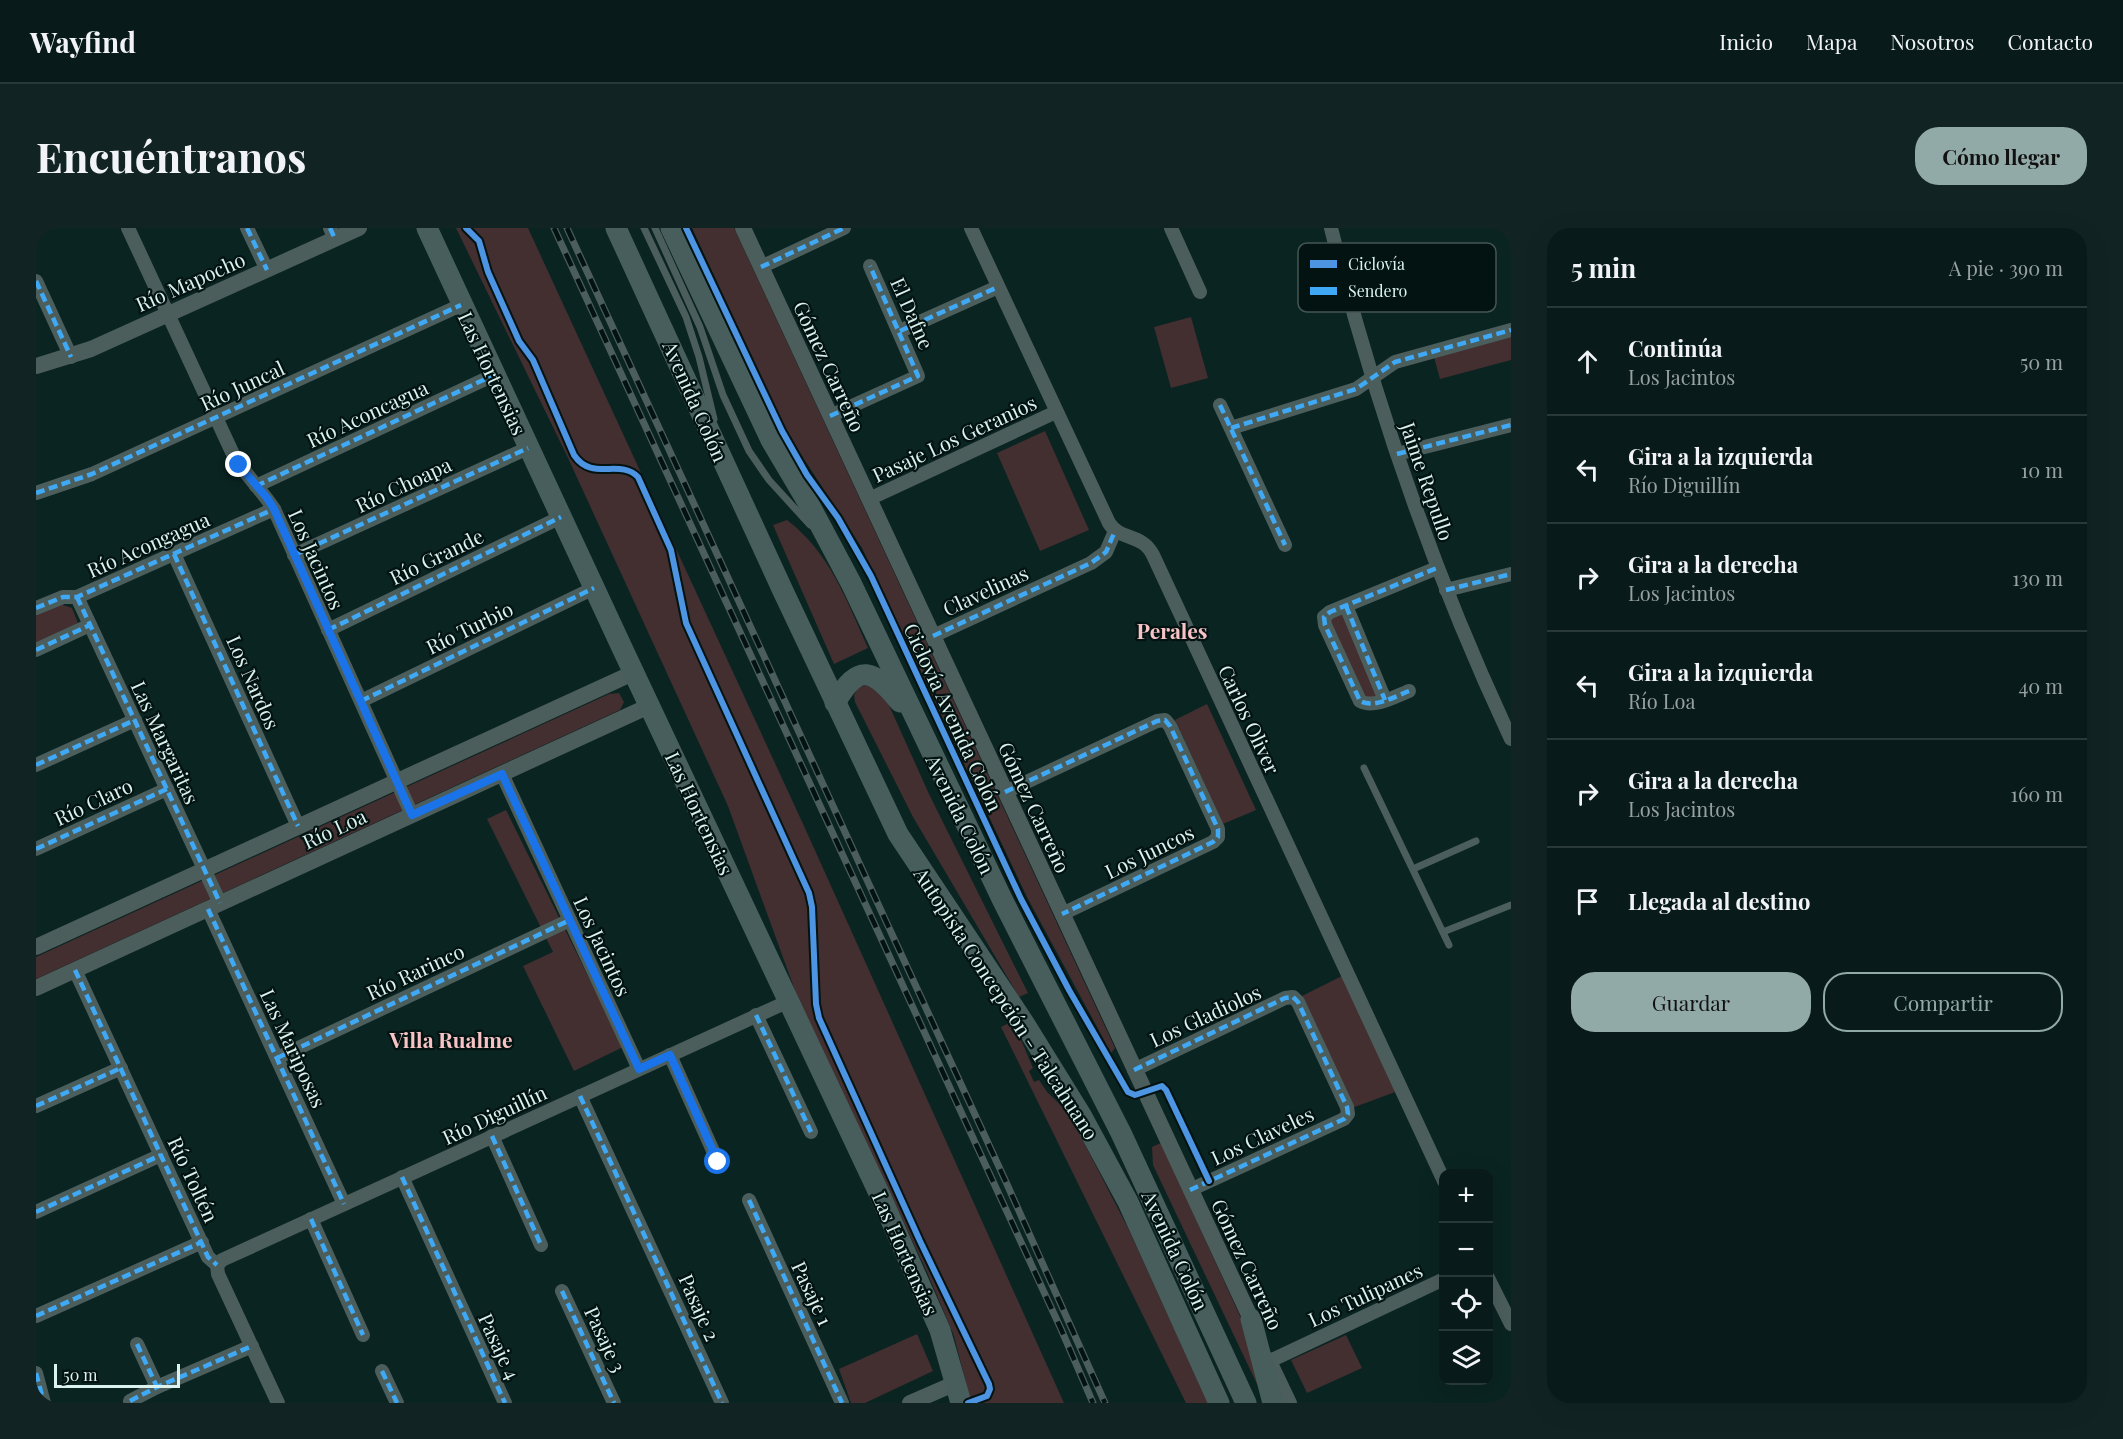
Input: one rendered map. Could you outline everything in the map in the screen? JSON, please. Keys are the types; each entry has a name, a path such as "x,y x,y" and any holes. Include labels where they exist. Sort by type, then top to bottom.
{"main road":[{"name":"Las Hortensias","path":"426,228 935,1316 958,1393"},
{"name":"Avenida Colón","path":"616,228 835,703 898,834"},
{"name":"Avenida Colón","path":"671,228 771,440 816,516 851,583 1003,901 1121,1133 1246,1403"},
{"path":"835,703 851,680 865,674 876,676 918,726"},
{"name":"Autopista Concepción - Talcahuano","path":"898,834 1082,1115 1128,1202 1219,1403"},
{"path":"1251,1319 1273,1403"}],"street":[{"name":"Los Jacintos","path":"128,228 239,465 274,509 412,815"},
{"path":"247,228 267,270"},
{"name":"Río Mapocho","path":"36,366 71,357 169,314 267,270 333,233 359,228"},
{"name":"Gómez Carreño","path":"743,228 1290,1403"},
{"path":"761,267 844,228"},
{"path":"971,228 1056,412 1109,523 1115,531"},
{"path":"1171,228 1200,292"},
{"name":"Jaime Repullo","path":"1331,228 1335,243"},
{"name":"El Dafne","path":"831,416 918,376 870,266"},
{"path":"36,281 71,357"},
{"path":"900,331 998,287"},
{"name":"Río Juncal","path":"36,493 92,474 461,305"},
{"name":"Jaime Repullo","path":"1354,312 1372,377 1437,568 1511,739"},
{"path":"1231,428 1356,389 1395,362 1511,330"},
{"name":"Río Aconcagua","path":"256,486 494,375"},
{"path":"1220,405 1285,545"},
{"name":"Pasaje Los Geranios","path":"869,499 1056,412"},
{"path":"1397,454 1511,425"},
{"name":"Río Choapa","path":"294,555 528,448"},
{"name":"Río Acongagua","path":"36,608 63,597 77,597 274,509"},
{"name":"Río Grande","path":"328,630 561,517"},
{"name":"Clavelinas","path":"933,636 1101,557 1109,548 1115,531"},
{"name":"Carlos Oliver","path":"1115,531 1144,542 1153,555 1439,1172"},
{"name":"Los Nardos","path":"174,554 298,826"},
{"path":"1409,691 1369,705 1360,701 1324,621 1327,614 1437,568"},
{"path":"1446,590 1511,574"},
{"name":"Río Turbio","path":"361,701 594,588"},
{"name":"Las Margaritas","path":"77,597 204,869 214,906"},
{"path":"1346,606 1385,700"},
{"path":"36,650 90,625"},
{"name":"Río Loa","path":"36,947 633,673"},
{"name":"Río Loa","path":"36,988 649,706"},
{"path":"36,765 135,720"},
{"name":"Los Juncos","path":"1005,792 1157,720 1165,720 1170,726 1213,819 1219,833 1218,837 1214,842 1062,914"},
{"name":"Los Jacintos","path":"502,774 639,1069"},
{"name":"Río Claro","path":"36,849 167,789"},
{"name":"Las Mariposas","path":"214,906 277,1058 344,1204"},
{"name":"Río Rarinco","path":"277,1058 570,920"},
{"name":"Río Toltén","path":"75,970 201,1242 210,1259 217,1265 218,1274 278,1403"},
{"name":"Los Gladiolos","path":"1134,1070 1285,998 1293,997 1298,1002 1347,1107 1348,1114"},
{"name":"Río Diguillín","path":"217,1265 222,1260 789,1001"},
{"path":"756,1015 811,1132"},
{"path":"670,1055 718,1162"},
{"path":"36,1106 121,1068"},
{"name":"Pasaje 2","path":"580,1096 722,1403"},
{"name":"Los Claveles","path":"1190,1190 1344,1119 1348,1114"},
{"path":"492,1136 542,1245"},
{"path":"36,1212 161,1155"},
{"name":"Pasaje 4","path":"402,1178 505,1403"},
{"name":"Pasaje 1","path":"749,1200 842,1403"},
{"path":"311,1219 363,1335"},
{"path":"36,1316 201,1242"},
{"name":"Los Tulipanes","path":"1270,1361 1439,1281"},
{"path":"1493,1288 1511,1324"},
{"name":"Pasaje 3","path":"562,1291 614,1403"},
{"path":"137,1344 157,1387"},
{"path":"130,1401 252,1346"},
{"path":"382,1371 397,1403"},
{"path":"36,1373 44,1403"},
{"path":"910,1403 958,1393"}],"lane":[{"path":"644,228 681,305 696,346 722,458"},
{"path":"655,228 700,327 723,395 749,451 769,480 821,538 851,583"},
{"path":"1364,768 1449,945"},
{"path":"1413,869 1476,841"},
{"path":"1443,932 1511,905"}],"shaded area":[{"path":"456,228 528,228 804,826 1064,1403 971,1403 954,1336 927,1272 797,996 728,806 568,458"},
{"path":"692,228 734,228 1115,1048 1111,1053 1027,897 862,548 800,453 779,416"},
{"path":"1191,317 1208,378 1171,388 1154,327"},
{"path":"1511,337 1511,360 1440,379 1434,357"},
{"path":"1045,431 1089,530 1040,551 997,453"},
{"path":"787,520 815,547 826,562 868,648 834,664 773,525"},
{"path":"60,604 72,608 78,623 36,644 36,614"},
{"path":"1345,608 1383,699 1365,702 1326,617"},
{"path":"866,685 876,686 884,694 929,794 1028,993 1019,997 913,817 855,702 854,695 858,688"},
{"path":"619,693 624,702 620,710 36,979 36,957 609,694"},
{"path":"1207,704 1256,810 1223,824 1175,720"},
{"path":"506,810 623,1047 574,1071 523,966 553,952 487,819"},
{"path":"1344,975 1398,1091 1352,1108 1298,998"},
{"path":"1011,1022 1033,1068 1029,1071 1034,1082 1039,1080 1047,1092 1068,1112 1128,1228 1208,1403 1186,1403 1001,1027"},
{"path":"1161,1143 1246,1329 1266,1403 1153,1165 1152,1147"},
{"path":"917,1334 933,1371 865,1403 851,1403 839,1369"},
{"path":"1346,1335 1362,1368 1307,1393 1291,1360"}],"railway":[{"path":"554,228 1093,1403"},
{"path":"567,228 1006,1182 1105,1403"}],"marked path":[{"path":"247,228 267,270"},
{"path":"330,228 335,239"},
{"path":"761,267 844,228"},
{"path":"830,416 918,376 870,266"},
{"path":"36,281 71,357"},
{"path":"900,331 998,287"},
{"path":"36,493 92,474 461,305"},
{"path":"1231,428 1356,389 1395,362 1511,330"},
{"path":"256,486 494,375"},
{"path":"1220,405 1285,545"},
{"path":"1397,454 1511,425"},
{"path":"294,555 528,448"},
{"path":"36,608 63,597 77,597 274,509"},
{"path":"328,630 561,517"},
{"path":"933,636 1091,563 1106,552 1115,531"},
{"path":"174,554 298,826"},
{"path":"1409,691 1378,703 1360,701 1325,625 1324,617 1330,612 1437,568"},
{"path":"1446,590 1511,574"},
{"path":"361,701 594,588"},
{"path":"77,597 220,903"},
{"path":"1346,606 1385,700"},
{"path":"36,650 90,625"},
{"path":"36,765 135,720"},
{"path":"1005,792 1157,721 1165,720 1170,726 1218,829 1218,837 1213,842 1062,914"},
{"path":"502,774 639,1069"},
{"path":"36,849 167,789"},
{"path":"208,909 344,1204"},
{"path":"277,1058 570,920"},
{"path":"75,970 208,1257 217,1265"},
{"path":"1134,1070 1285,998 1293,997 1298,1002 1347,1107 1348,1114 1344,1119 1190,1190"},
{"path":"756,1015 811,1132"},
{"path":"670,1055 718,1162"},
{"path":"36,1106 121,1068"},
{"path":"580,1096 722,1403"},
{"path":"492,1136 541,1245"},
{"path":"36,1212 161,1155"},
{"path":"402,1177 505,1403"},
{"path":"749,1200 842,1403"},
{"path":"311,1219 363,1335"},
{"path":"36,1316 202,1242"},
{"path":"562,1291 614,1403"},
{"path":"137,1344 157,1387"},
{"path":"130,1401 252,1346"},
{"path":"382,1371 397,1403"},
{"path":"36,1373 44,1403"}],"cycle path":[{"path":"466,228 479,241 488,272 519,341 533,360 574,455 581,463 589,467 623,469 638,477 671,550 686,623 809,893 812,907 816,1004 819,1018 920,1241 989,1384 990,1389 987,1396 968,1403"},
{"name":"Ciclovía Avenida Colón","path":"686,228 782,431 807,475 838,518 871,576 1021,899 1069,990 1128,1092 1135,1095 1162,1086 1166,1090 1209,1181"}],"district":[{"name":"Perales","path":"1172,630"},
{"name":"Villa Rualme","path":"451,1039"}],"route":[{"path":"239,465 274,509 412,815 502,774 639,1069 670,1055 718,1162"}]}
